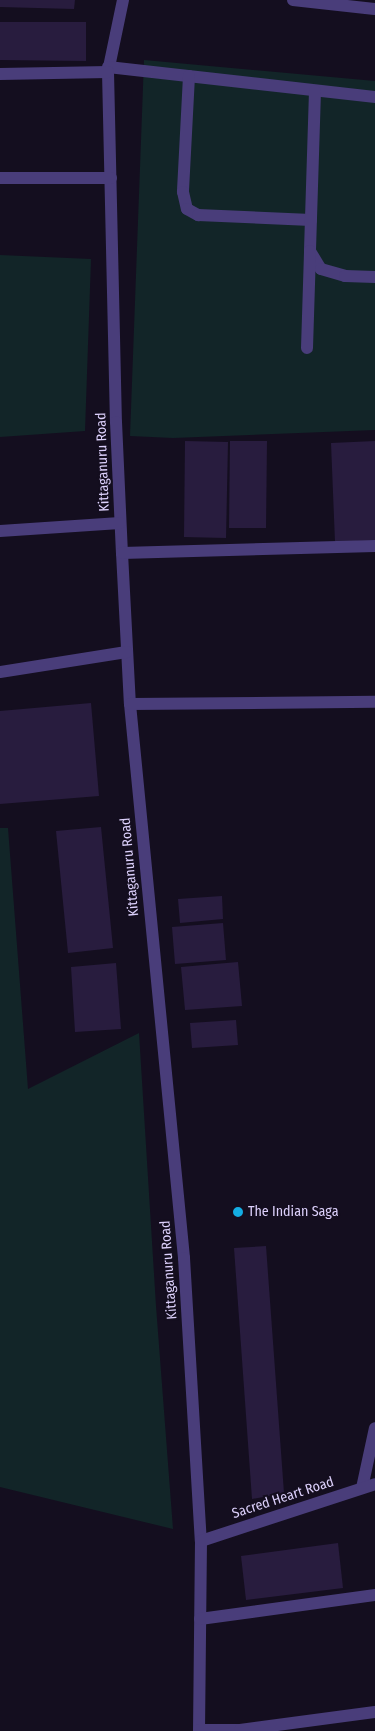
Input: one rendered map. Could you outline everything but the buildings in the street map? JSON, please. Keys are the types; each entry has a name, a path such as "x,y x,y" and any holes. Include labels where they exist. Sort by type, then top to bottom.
{"street":[{"name":"Kittaganuru Road","path":"123,0 108,70 120,524 130,704 184,1258 201,1542 199,1731"},
{"path":"293,0 375,9"},
{"path":"0,74 108,70 189,76 375,97"},
{"path":"189,76 183,192 186,209 198,215 311,220"},
{"path":"307,348 315,91"},
{"path":"0,178 111,178"},
{"path":"310,251 321,268 345,276 375,277"},
{"path":"0,531 120,524"},
{"path":"122,554 375,546"},
{"path":"0,672 126,652"},
{"path":"130,704 375,702"},
{"path":"362,1488 375,1428"},
{"name":"Sacred Heart Road","path":"201,1542 375,1484"},
{"path":"200,1620 375,1595"},
{"path":"199,1731 240,1730 375,1712"}],"green space":[{"path":"144,60 375,81 375,430 173,438 130,436"},
{"path":"0,255 91,259 85,431 0,437"},
{"path":"0,828 8,828 28,1089 139,1033 156,1306 173,1529 0,1487"}],"place":[{"name":"The Indian Saga","path":"238,1212"}]}
